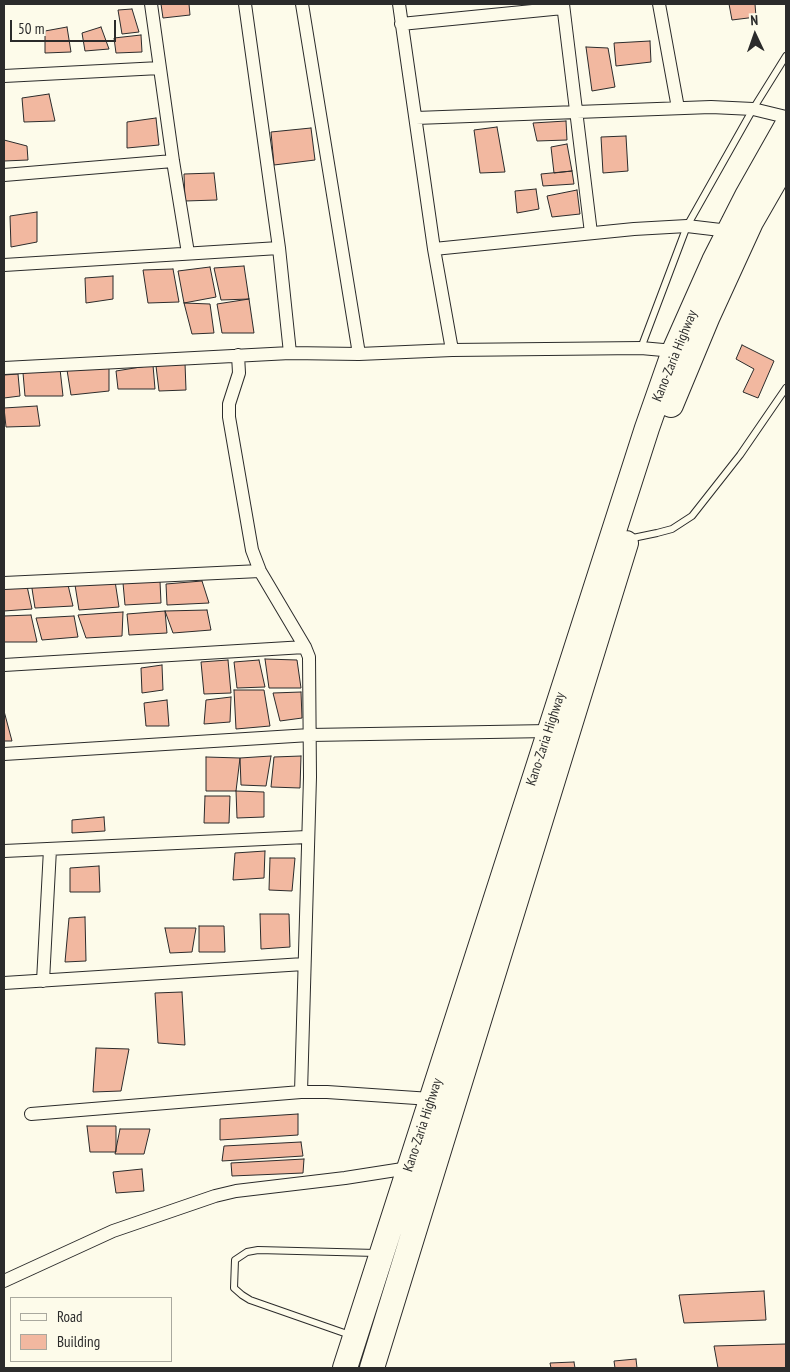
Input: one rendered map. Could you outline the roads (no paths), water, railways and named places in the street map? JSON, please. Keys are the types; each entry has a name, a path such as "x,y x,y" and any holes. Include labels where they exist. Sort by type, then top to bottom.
{"highway":[{"name":"Kano-Zaria Highway","path":"346,1368 549,731 647,428 674,351 728,231 786,127"},
{"name":"Kano-Zaria Highway","path":"372,1368 662,428 708,316 751,222 786,161"}],"street":[{"path":"151,4 188,253"},
{"path":"245,4 279,248 290,353"},
{"path":"302,4 359,354"},
{"path":"399,4 434,249 452,350"},
{"path":"659,4 678,108"},
{"path":"401,24 563,6 591,233"},
{"path":"4,76 160,68"},
{"path":"416,118 711,107 753,109 786,116"},
{"path":"4,174 173,161"},
{"path":"434,249 591,233 687,226 728,231"},
{"path":"4,264 279,248"},
{"path":"4,368 290,353 359,354 452,350 641,348 674,351"},
{"path":"238,355 239,373 233,388 229,417 252,550 260,571 305,647 309,658 310,777 301,1092"},
{"path":"4,584 260,571"},
{"path":"4,665 305,647"},
{"path":"4,754 310,735 549,731"},
{"path":"4,851 307,837"},
{"path":"43,981 50,849"},
{"path":"4,983 304,964"},
{"path":"32,1114 301,1092 431,1099"},
{"path":"4,1280 113,1231 215,1196 236,1191 409,1168"}],"lane":[{"path":"641,348 687,226 753,109 786,56"},
{"path":"628,539 672,529 692,516 740,455 786,388"},
{"path":"355,1338 250,1300 242,1295 234,1288 235,1260 247,1252 258,1250 382,1253"}]}
